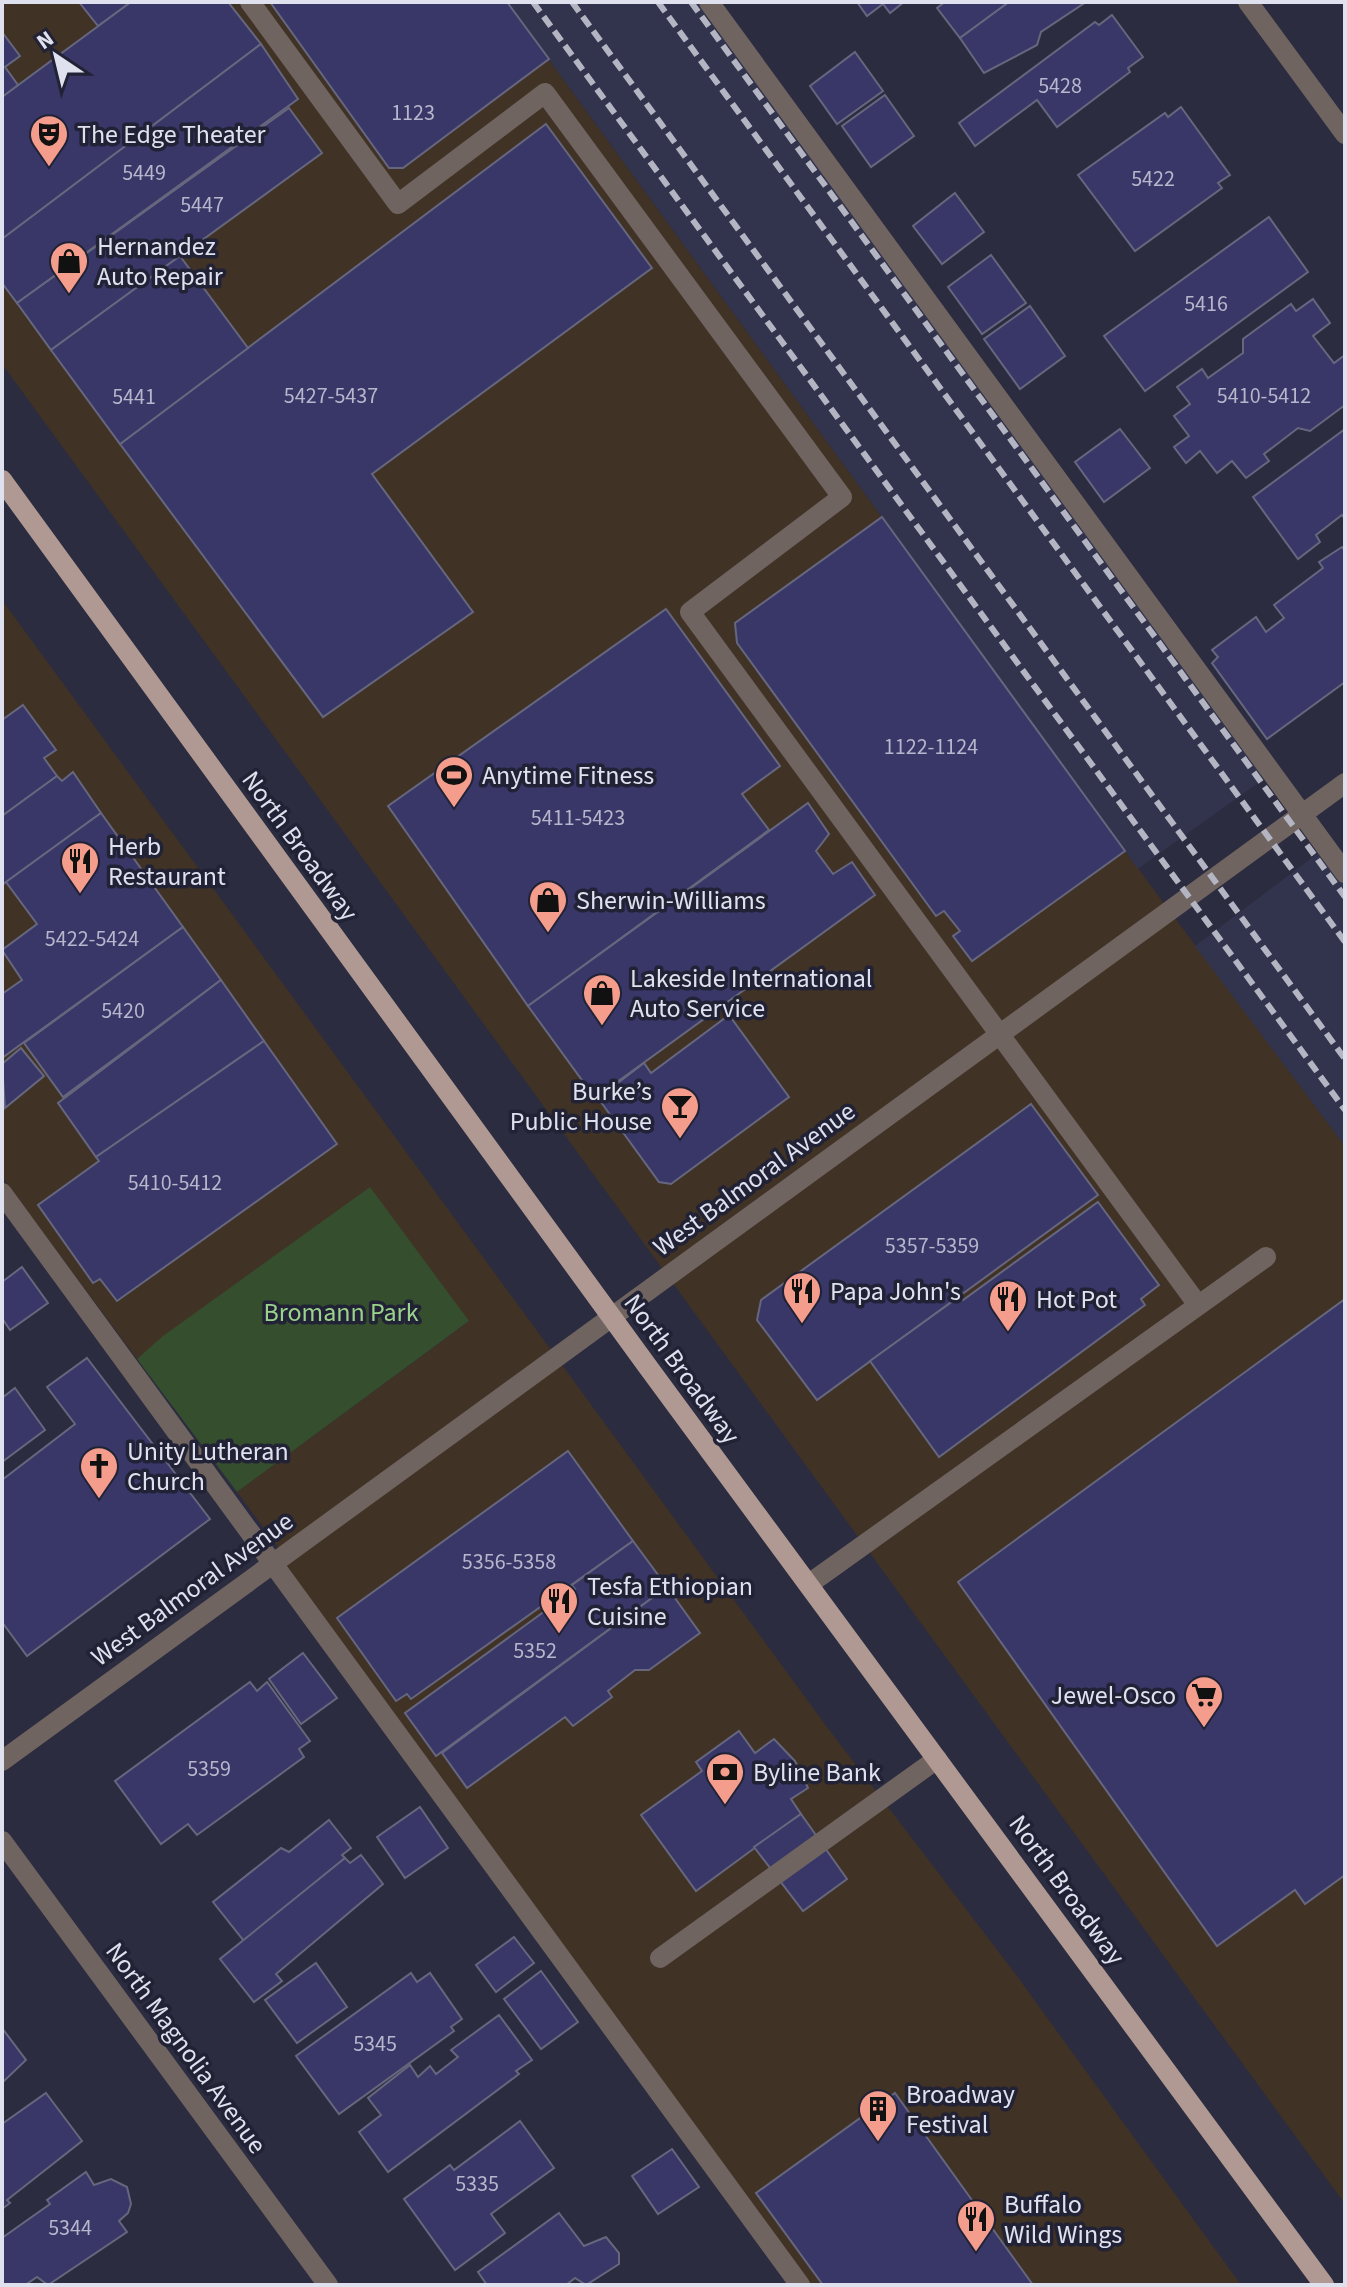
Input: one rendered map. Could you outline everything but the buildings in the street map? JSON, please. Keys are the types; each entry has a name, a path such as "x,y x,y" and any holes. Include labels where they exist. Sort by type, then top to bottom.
{"main road":[{"name":"North Broadway","path":"2,480 611,1316 1324,2285"}],"street":[{"path":"250,2 398,204 545,93 834,486 842,497 690,612 1198,1305"},
{"path":"709,2 1345,873"},
{"path":"1248,2 1345,134"},
{"name":"West Balmoral Avenue","path":"2,1761 1345,783"},
{"path":"2,1193 800,2285"},
{"path":"809,1584 1266,1257"},
{"path":"660,1958 937,1759"},
{"name":"North Magnolia Avenue","path":"2,1841 328,2285"}],"shaded area":[{"path":"2,2 507,2 1125,851 1345,1146 1345,2204 2,364"},
{"path":"507,2 709,2 1272,773 1138,869"},
{"path":"2,600 827,1727 1014,1972 1241,2285 804,2285 279,1564 286,1558 237,1492 468,1322 369,1188 137,1359 2,1177"},
{"path":"1326,847 1345,873 1345,1146 1195,946"}],"green space":[{"name":"Bromann Park","path":"370,1187 469,1321 237,1492 137,1359 163,1336"}],"railway":[{"path":"533,2 1345,1110"},
{"path":"572,2 1345,1059"},
{"path":"658,2 1345,942"},
{"path":"691,2 1345,897"}],"place":[{"name":"The Edge Theater","path":"49,168"},
{"name":"Hernandez Auto Repair","path":"69,295"},
{"name":"Anytime Fitness","path":"454,809"},
{"name":"Herb Restaurant","path":"80,895"},
{"name":"Sherwin-Williams","path":"548,934"},
{"name":"Lakeside International Auto Service","path":"602,1027"},
{"name":"Burke’s Public House","path":"680,1140"},
{"name":"Papa John's","path":"802,1325"},
{"name":"Hot Pot","path":"1008,1333"},
{"name":"Unity Lutheran Church","path":"99,1500"},
{"name":"Tesfa Ethiopian Cuisine","path":"559,1635"},
{"name":"Jewel-Osco","path":"1204,1729"},
{"name":"Byline Bank","path":"725,1806"},
{"name":"Broadway Festival","path":"878,2143"},
{"name":"Buffalo Wild Wings","path":"976,2253"}]}
